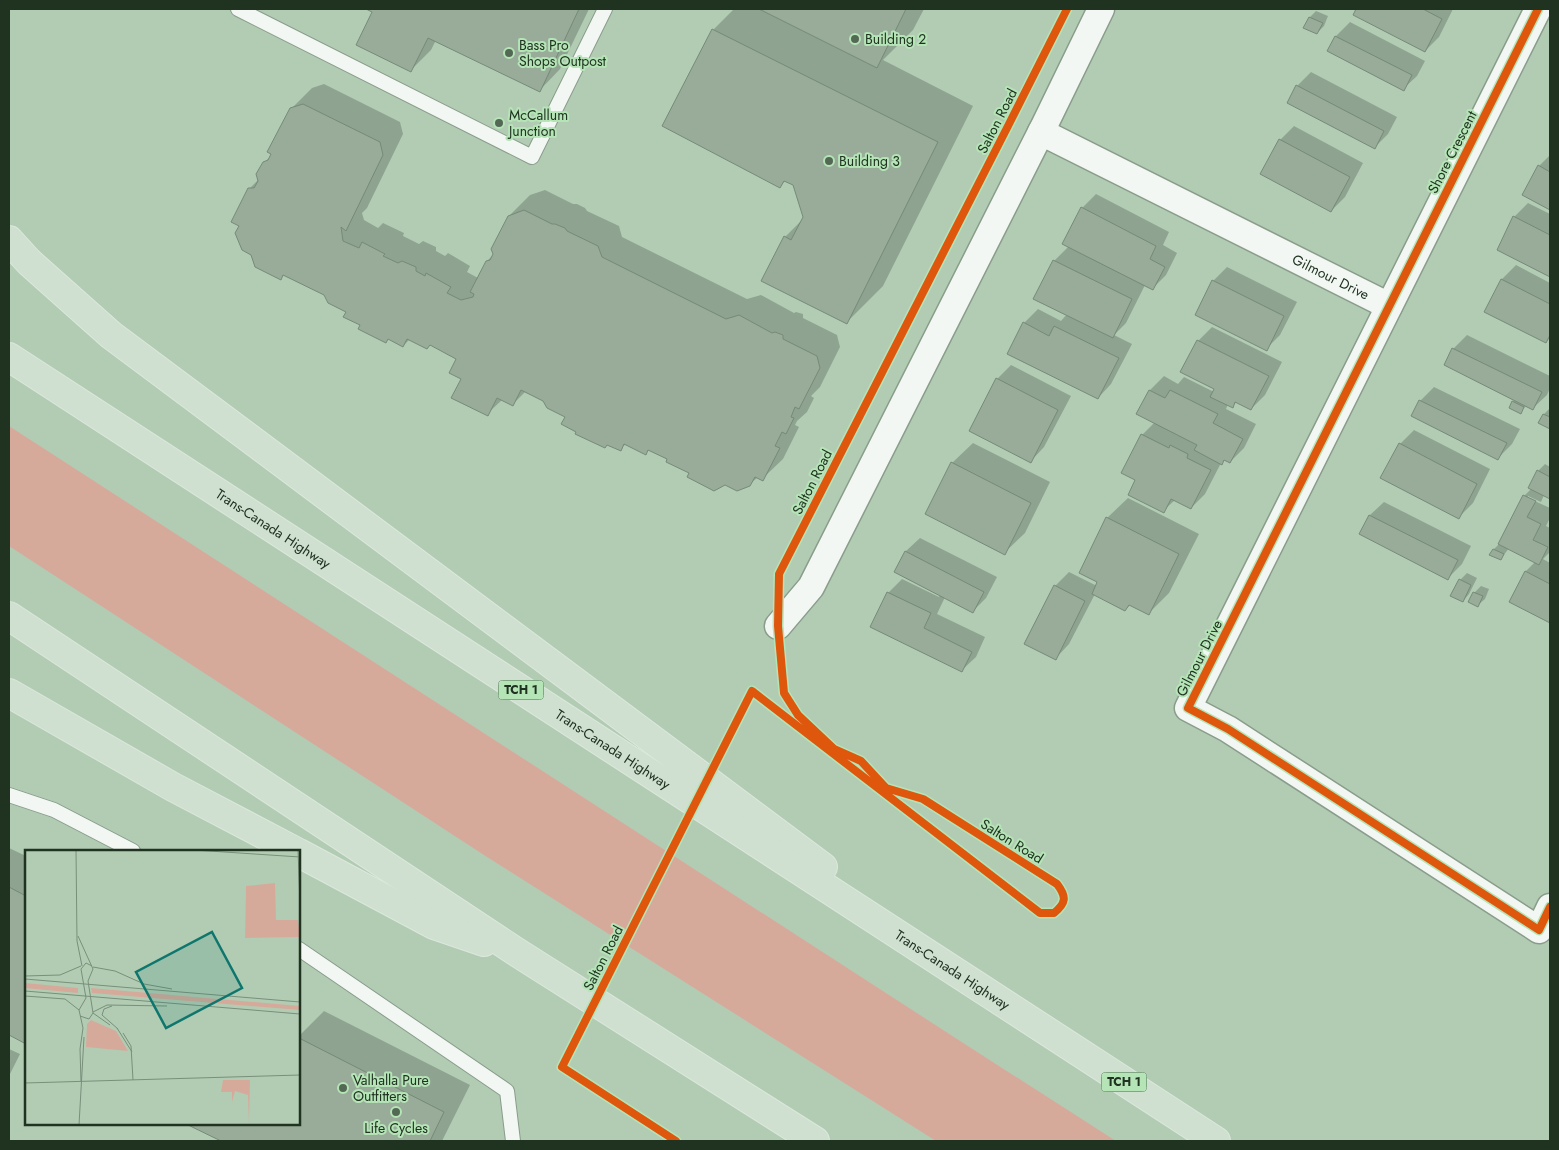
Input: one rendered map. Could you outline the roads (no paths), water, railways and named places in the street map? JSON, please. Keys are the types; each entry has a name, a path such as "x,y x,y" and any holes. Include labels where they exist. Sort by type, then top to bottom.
{"highway":[{"path":"9,240 36,268 111,335 1032,1023"},
{"name":"Trans-Canada Highway","path":"9,357 1216,1141"},
{"path":"9,616 518,953 815,1141"},
{"path":"9,693 173,787 293,850"},
{"path":"300,854 434,925 518,953"}],"street":[{"path":"778,626 811,587 1101,9"},
{"name":"Shore Crescent","path":"1389,306 1538,9"},
{"name":"Gilmour Drive","path":"1040,132 1389,306 1188,708 1228,729 1539,930 1550,907"}],"lane":[{"path":"238,9 532,157 605,9"},
{"path":"9,795 54,810 131,850"},
{"path":"300,950 507,1091 514,1141"}],"place":[{"name":"Building 2","path":"855,39"},
{"name":"Bass Pro Shops Outpost","path":"509,53"},
{"name":"McCallum Junction","path":"499,123"},
{"name":"Building 3","path":"829,161"},
{"name":"Valhalla Pure Outfitters","path":"343,1088"},
{"name":"Life Cycles","path":"396,1112"}]}
